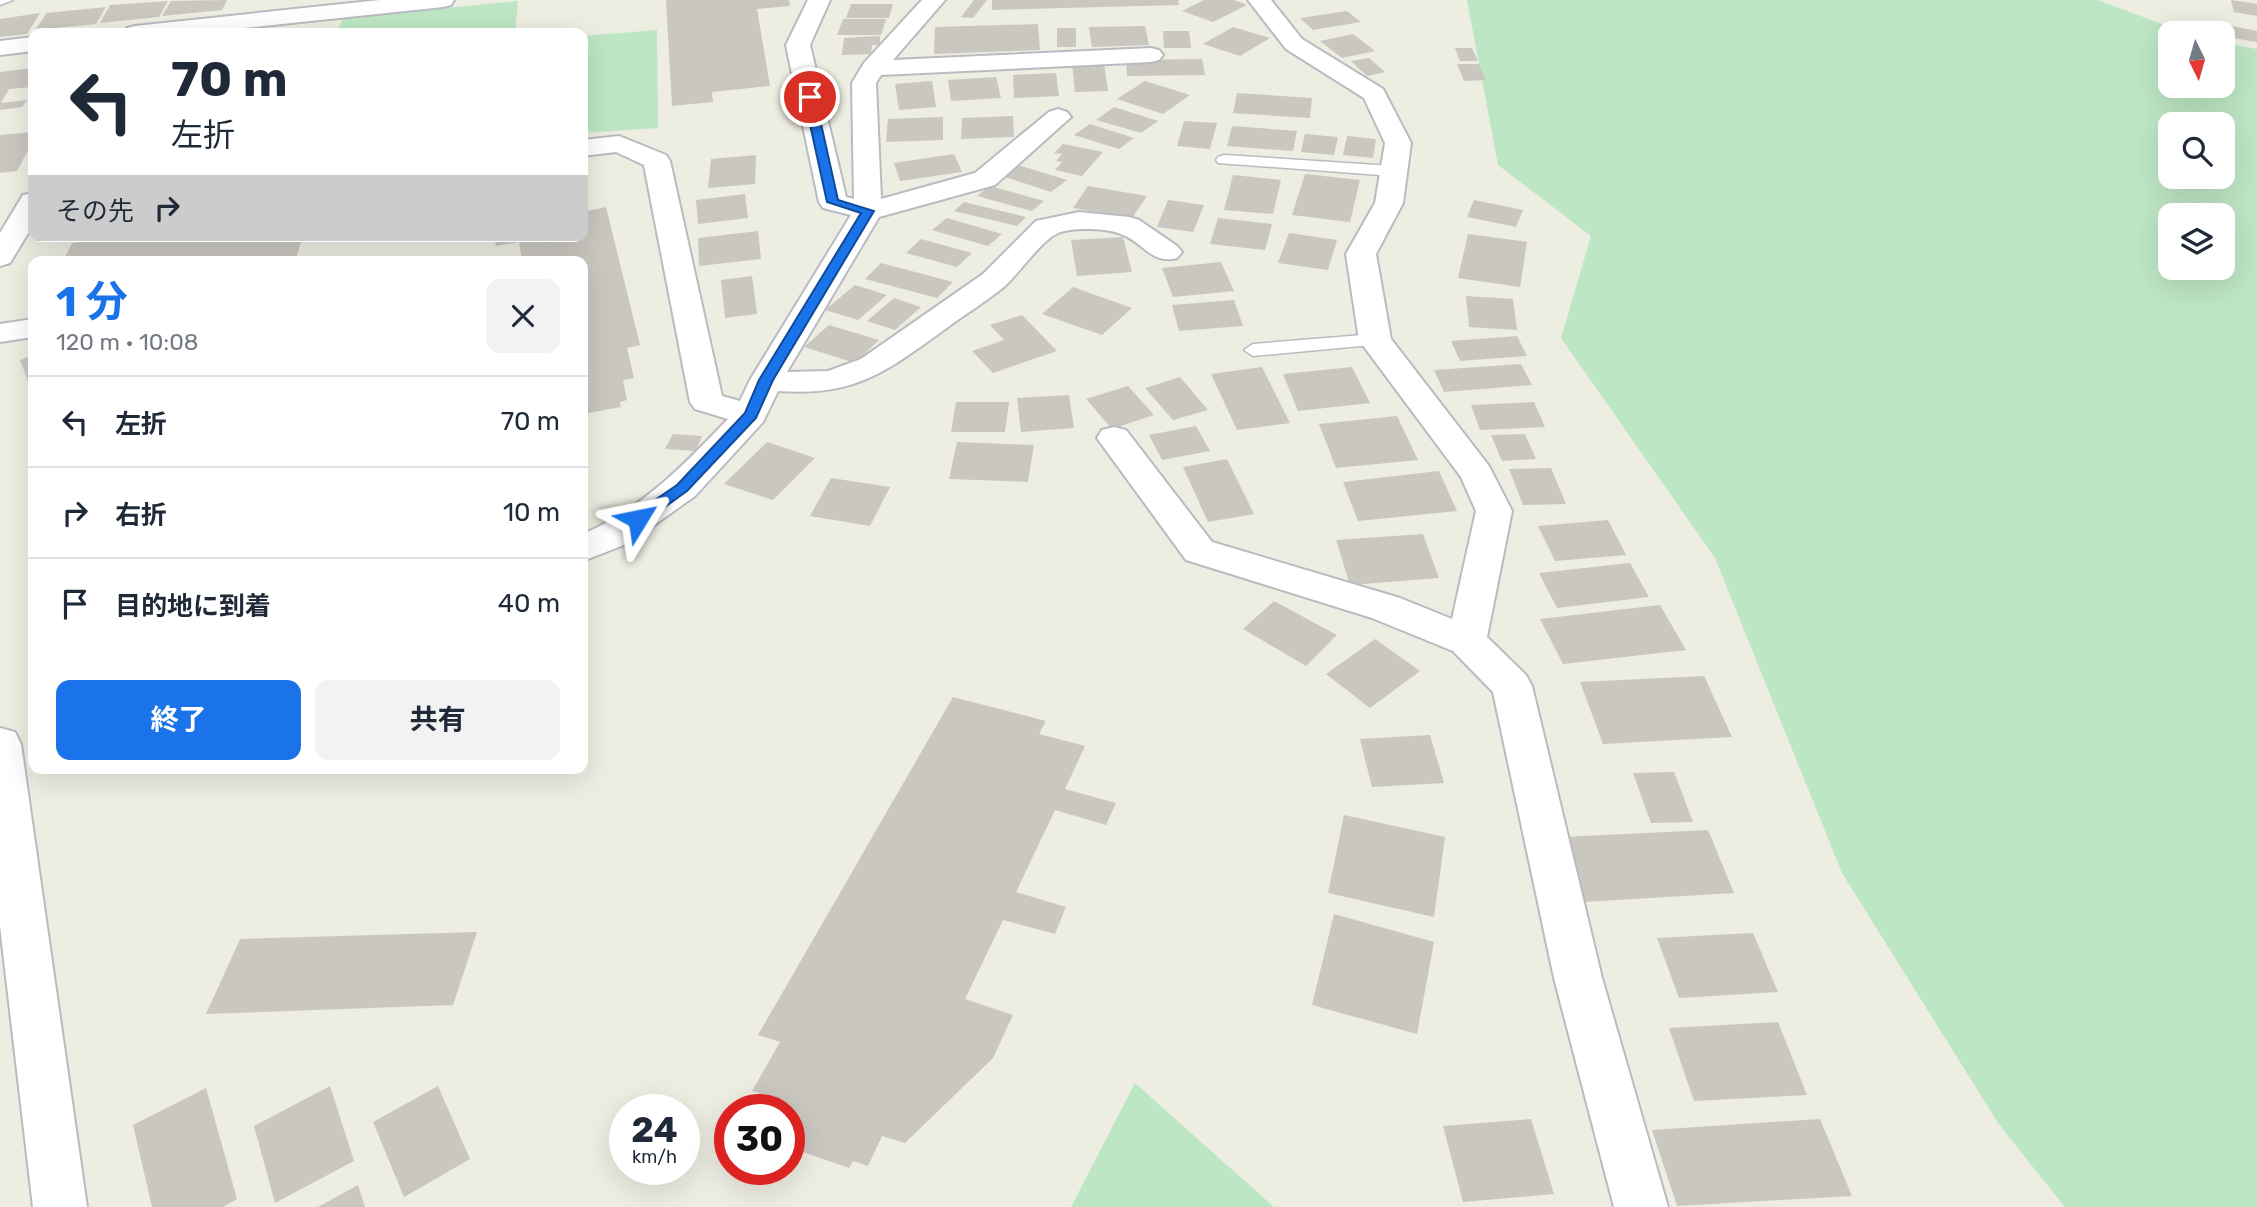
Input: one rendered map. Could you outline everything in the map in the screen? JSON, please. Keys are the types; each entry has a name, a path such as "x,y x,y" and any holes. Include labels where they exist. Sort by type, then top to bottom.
{"street":[{"path":"160,28 252,10 443,0"},
{"path":"820,0 798,45 833,202 868,211 985,179 1058,117"},
{"path":"588,546 616,534 682,488 751,415 766,380 868,211 864,83 873,68 934,0"},
{"path":"1259,0 1294,44 1374,94 1398,143 1389,203 1361,254 1375,340 1477,474 1494,512 1467,641"},
{"path":"0,48 28,45"},
{"path":"873,68 1151,55"},
{"path":"588,147 619,144 657,161 707,402 751,415"},
{"path":"0,257 28,211"},
{"path":"766,380 803,383 833,380 872,366 994,280 1046,227 1079,220 1129,226 1167,252"},
{"path":"0,333 28,329"},
{"path":"1114,438 1199,551 1386,608 1467,641 1512,686 1578,978 1641,1207"},
{"path":"0,744 6,836 60,1207"}],"lane":[{"path":"0,1 6,0"},
{"path":"1224,160 1393,171"},
{"path":"1253,350 1375,340"}],"green space":[{"path":"1467,0 2098,0 2158,22 2158,98 2235,98 2235,45 2257,49 2257,1207 2065,1207 1998,1123 1842,873 1715,558 1561,338 1591,236 1498,165"},
{"path":"518,1 515,28 338,28 343,18"},
{"path":"657,30 658,128 588,133 588,36"},
{"path":"1135,1083 1274,1207 1071,1207"}],"building":[{"path":"227,0 222,10 162,16 171,1"},
{"path":"666,0 789,0 790,6 757,9 770,86 712,92 713,102 672,106"},
{"path":"974,0 987,0 973,18 961,17"},
{"path":"992,0 1178,0 1179,5 992,10"},
{"path":"1204,0 1234,0 1247,5 1213,22 1182,11"},
{"path":"2231,0 2257,4 2257,16 2234,12"},
{"path":"168,1 159,17 100,23 110,5"},
{"path":"851,4 893,4 889,18 846,18"},
{"path":"106,7 96,24 36,28 47,13"},
{"path":"1347,11 1361,22 1313,30 1300,18"},
{"path":"40,13 31,28 28,28 27,34 0,37 0,19"},
{"path":"843,19 886,19 881,35 837,35"},
{"path":"1038,24 1040,50 934,54 935,27"},
{"path":"1145,26 1149,45 1092,47 1089,27"},
{"path":"1233,27 1270,38 1240,56 1203,44"},
{"path":"2235,27 2257,31 2257,42 2235,38"},
{"path":"1057,28 1076,28 1076,47 1057,47"},
{"path":"1163,31 1189,31 1191,48 1164,48"},
{"path":"1353,34 1375,51 1342,58 1320,41"},
{"path":"880,36 880,45 872,45 871,54 842,55 844,38"},
{"path":"1455,48 1472,48 1478,61 1460,61"},
{"path":"1369,58 1385,72 1367,76 1351,61"},
{"path":"1202,59 1205,75 1127,76 1126,60"},
{"path":"1104,63 1108,91 1075,92 1072,64"},
{"path":"1457,64 1479,64 1486,80 1464,81"},
{"path":"28,69 28,87 9,89 1,103 27,100 22,107 0,110 0,72"},
{"path":"1056,73 1059,96 1014,98 1013,75"},
{"path":"996,77 1001,98 951,101 948,80"},
{"path":"932,81 936,107 899,110 895,84"},
{"path":"1145,81 1190,95 1163,114 1117,99"},
{"path":"1237,93 1312,98 1310,118 1233,113"},
{"path":"1114,107 1158,121 1141,133 1096,120"},
{"path":"1013,116 1014,137 961,139 962,118"},
{"path":"943,117 943,140 886,142 888,119"},
{"path":"1184,121 1217,123 1210,149 1177,146"},
{"path":"1090,124 1134,138 1119,149 1074,135"},
{"path":"1232,126 1297,131 1293,151 1227,146"},
{"path":"28,132 28,150 17,171 0,173 0,135"},
{"path":"1305,134 1338,137 1334,155 1301,152"},
{"path":"1347,136 1376,139 1373,158 1343,155"},
{"path":"1063,144 1103,152 1082,176 1055,170 1062,162 1056,161 1062,154 1054,153"},
{"path":"954,154 962,172 900,181 894,163"},
{"path":"756,155 755,184 708,188 711,159"},
{"path":"1018,165 1067,180 1051,192 1002,176"},
{"path":"1305,174 1360,180 1350,222 1292,215"},
{"path":"1233,175 1281,180 1273,214 1224,210"},
{"path":"990,186 1044,201 1032,211 977,196"},
{"path":"1088,186 1147,196 1132,218 1073,208"},
{"path":"745,194 748,218 698,224 696,200"},
{"path":"1168,200 1204,205 1193,232 1157,227"},
{"path":"1474,200 1523,210 1516,227 1467,217"},
{"path":"964,202 1026,217 1017,226 954,211"},
{"path":"606,207 640,345 627,348 634,378 623,380 627,400 620,402 621,407 588,413 588,256 521,256 519,242 588,242 588,211"},
{"path":"947,218 1002,234 988,246 932,230"},
{"path":"1218,218 1272,224 1265,250 1210,244"},
{"path":"758,231 761,259 699,266 698,238"},
{"path":"1289,233 1337,240 1328,270 1278,263"},
{"path":"1468,234 1527,242 1520,287 1458,278"},
{"path":"1123,237 1132,272 1077,276 1071,240"},
{"path":"921,239 972,253 957,267 906,253"},
{"path":"301,242 297,256 66,256 72,243"},
{"path":"495,242 519,242 496,246"},
{"path":"1221,262 1234,291 1173,297 1162,268"},
{"path":"881,263 953,282 937,298 865,279"},
{"path":"752,276 757,314 725,318 721,280"},
{"path":"855,285 887,295 858,320 825,310"},
{"path":"1073,287 1132,308 1102,335 1042,314"},
{"path":"1466,296 1513,299 1517,330 1469,327"},
{"path":"894,298 921,307 895,330 867,321"},
{"path":"1234,300 1243,326 1179,331 1172,305"},
{"path":"1022,315 1057,351 993,373 972,351 1004,340 990,325"},
{"path":"829,325 879,340 855,363 804,347"},
{"path":"1517,336 1527,356 1460,361 1451,341"},
{"path":"28,357 28,381 20,360"},
{"path":"1521,364 1532,385 1444,392 1434,370"},
{"path":"1262,367 1290,423 1237,430 1211,374"},
{"path":"1352,367 1370,403 1298,411 1283,374"},
{"path":"1180,377 1208,410 1173,420 1145,388"},
{"path":"1128,386 1154,415 1112,429 1086,399"},
{"path":"1069,395 1074,428 1021,432 1017,398"},
{"path":"956,402 1009,402 1005,432 951,432"},
{"path":"1534,402 1545,427 1480,430 1471,405"},
{"path":"1397,416 1418,460 1336,468 1319,424"},
{"path":"1196,426 1210,451 1162,460 1149,435"},
{"path":"673,434 702,436 696,451 665,449"},
{"path":"1525,434 1536,459 1502,461 1491,435"},
{"path":"767,442 815,458 773,500 724,484"},
{"path":"957,442 1034,445 1028,482 949,479"},
{"path":"1227,459 1254,514 1208,522 1183,467"},
{"path":"1551,468 1566,504 1523,505 1509,469"},
{"path":"1439,471 1457,511 1358,521 1343,482"},
{"path":"831,478 890,487 870,526 810,516"},
{"path":"1608,520 1626,555 1555,561 1538,526"},
{"path":"1423,534 1439,578 1350,585 1336,540"},
{"path":"1630,563 1649,597 1557,608 1539,573"},
{"path":"1274,601 1337,635 1306,666 1243,629"},
{"path":"1660,605 1686,650 1563,664 1540,619"},
{"path":"1375,639 1420,671 1370,708 1326,674"},
{"path":"1704,676 1732,737 1603,744 1580,682"},
{"path":"953,697 1046,721 1039,734 1085,746 1065,789 1116,803 1106,825 1055,810 1016,892 1066,907 1055,934 1003,920 965,999 1013,1015 993,1058 905,1143 882,1136 868,1166 853,1161 849,1168 805,1153 805,1094 761,1094 752,1091 780,1042 758,1035"},
{"path":"1430,735 1444,783 1372,787 1360,739"},
{"path":"1674,772 1693,822 1651,823 1633,773"},
{"path":"1344,815 1445,837 1434,917 1328,893"},
{"path":"1708,830 1734,893 1583,902 1562,837"},
{"path":"1334,914 1434,942 1417,1034 1312,1005"},
{"path":"477,932 453,1005 206,1014 240,939"},
{"path":"1753,933 1778,992 1679,998 1657,938"},
{"path":"1778,1022 1807,1095 1694,1101 1669,1028"},
{"path":"330,1086 354,1161 275,1203 254,1126"},
{"path":"438,1086 470,1159 404,1197 373,1122"},
{"path":"206,1088 237,1199 223,1207 152,1207 133,1125"},
{"path":"1531,1119 1554,1194 1463,1202 1443,1126"},
{"path":"1820,1119 1852,1196 1677,1206 1652,1130"},
{"path":"358,1185 365,1207 318,1207"}],"route":[{"path":"638,519 682,488 751,415 766,380 868,211 833,202 810,97"}]}
